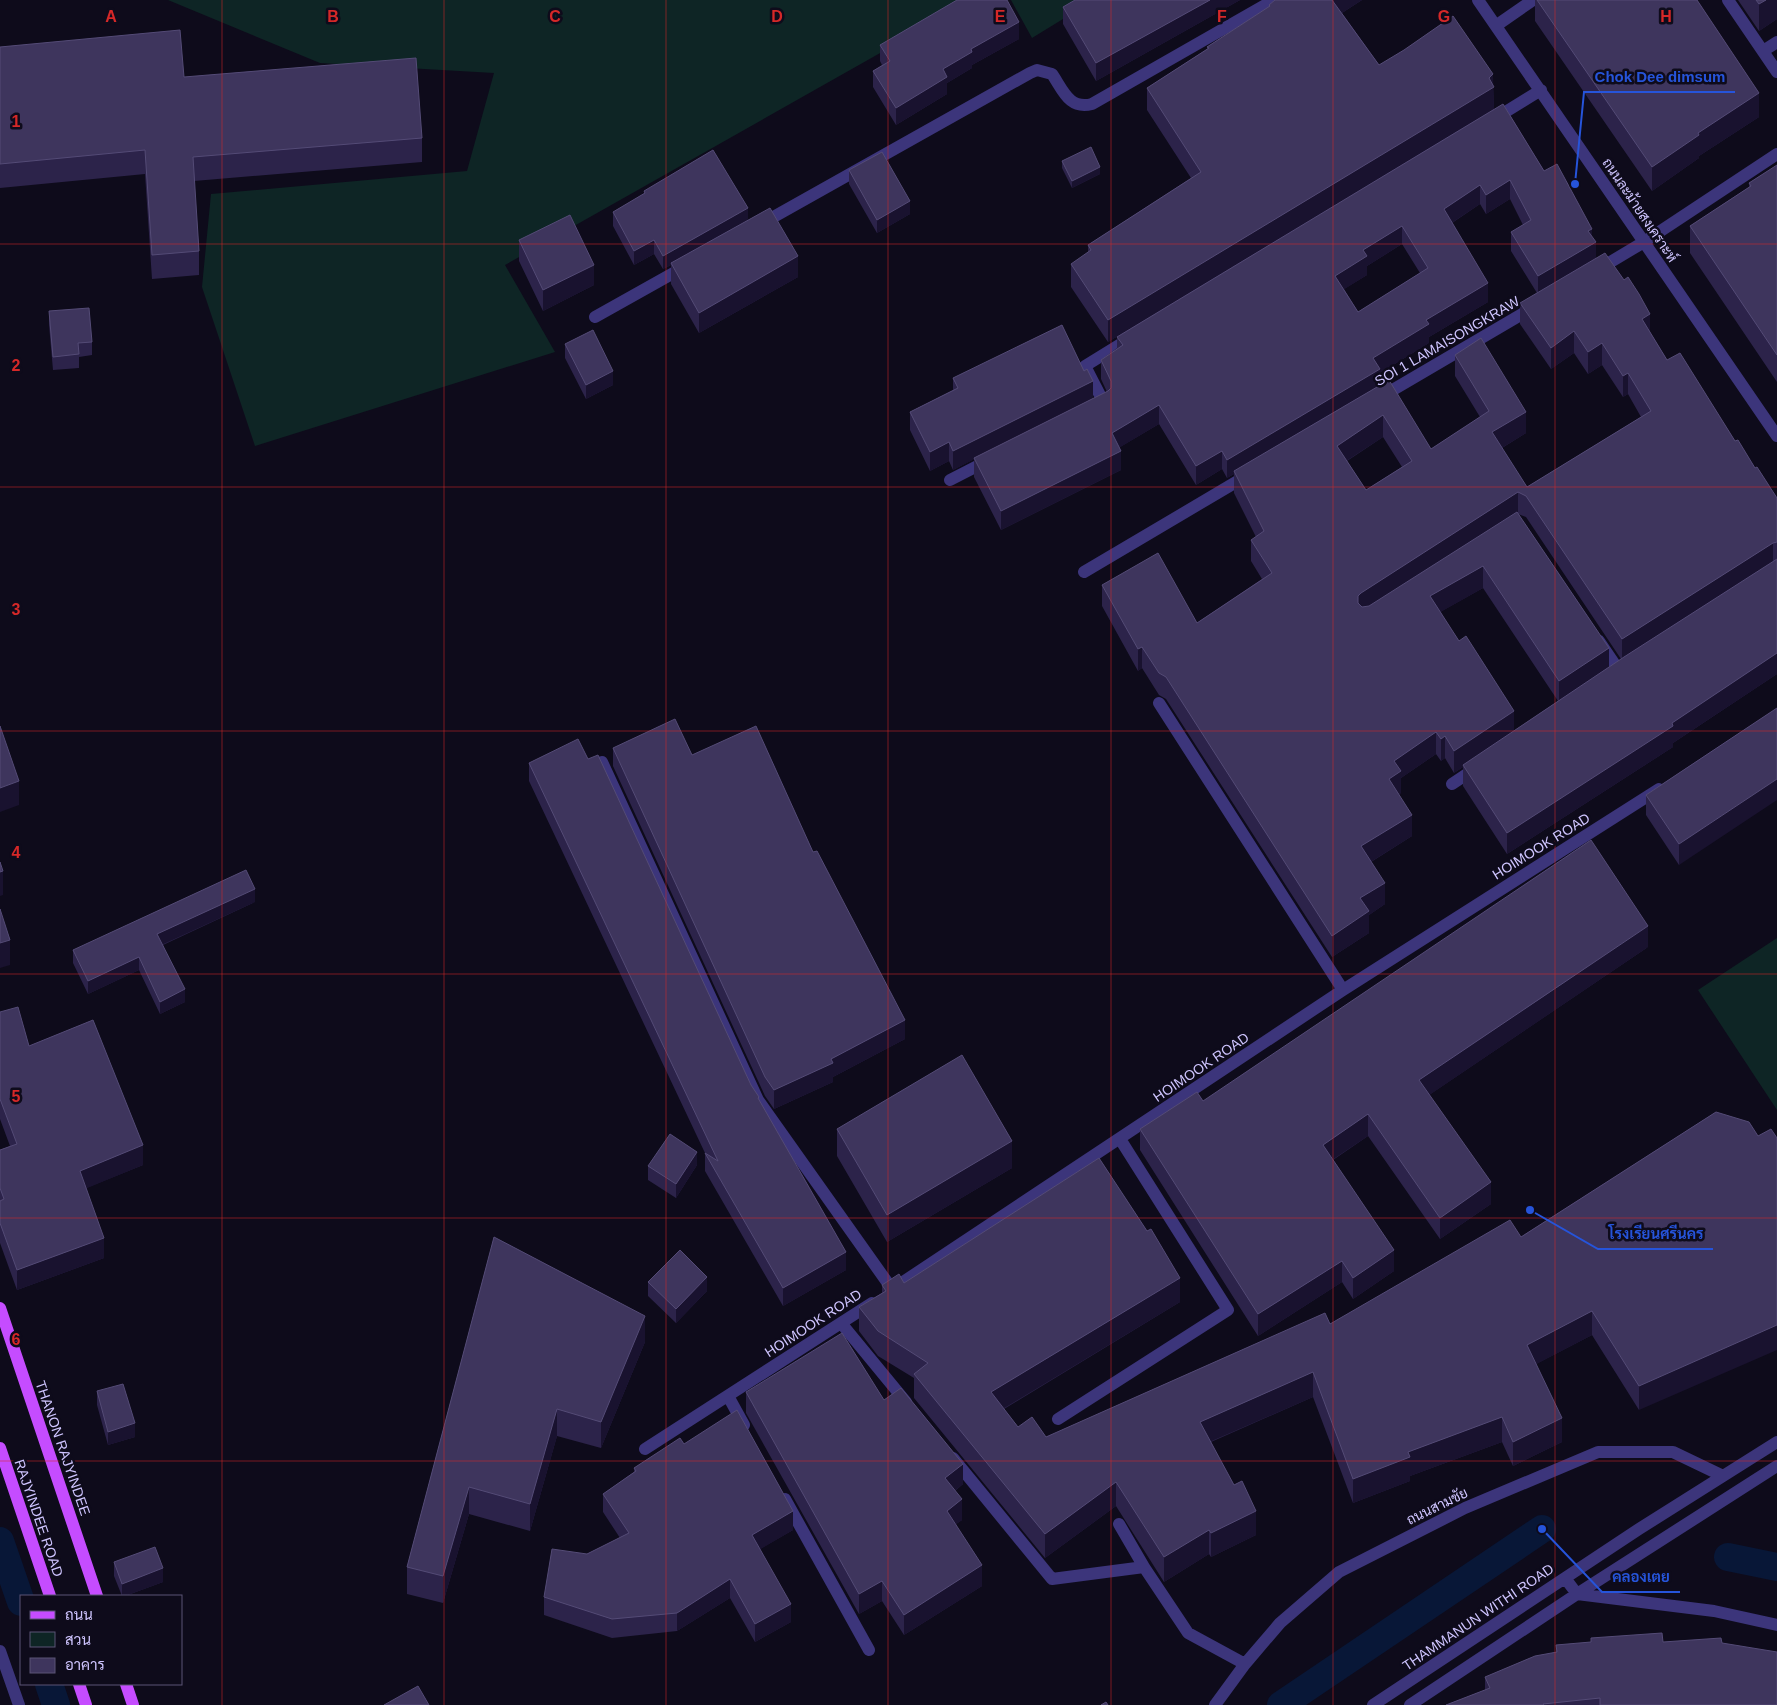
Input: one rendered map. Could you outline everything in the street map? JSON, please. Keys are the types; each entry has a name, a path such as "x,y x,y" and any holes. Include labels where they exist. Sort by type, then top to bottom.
{"main road":[{"name":"THANON RAJYINDEE","path":"0,1308 97,1595"},
{"name":"RAJYINDEE ROAD","path":"0,1448 50,1595"},
{"path":"79,1685 86,1705"},
{"path":"126,1685 133,1705"}],"street":[{"path":"751,229 1030,73 1037,70 1052,74 1071,101 1077,105 1084,106 1092,104 1274,0"},
{"name":"ถนนละม้ายสงเคราะห์","path":"1478,0 1497,25 1777,436"},
{"path":"1497,25 1533,0"},
{"path":"1728,0 1777,72"},
{"path":"1763,51 1777,42"},
{"path":"1482,126 1541,90"},
{"path":"1585,277 1644,242 1777,154"},
{"path":"595,317 699,258"},
{"name":"SOI 1 LAMAISONGKRAW","path":"1364,407 1542,302"},
{"path":"1087,411 1104,403 1085,366 1144,330"},
{"path":"950,480 1001,454"},
{"path":"1084,572 1262,467"},
{"path":"1594,632 1621,672"},
{"path":"1159,702 1343,990"},
{"path":"602,762 758,1100 892,1289"},
{"path":"1452,784 1484,763"},
{"name":"HOIMOOK ROAD","path":"644,1448 841,1323 1343,990 1668,784"},
{"path":"1058,1419 1228,1310 1120,1139"},
{"path":"841,1323 915,1413"},
{"path":"728,1396 749,1434"},
{"name":"THAMMANUN WITHI ROAD","path":"1373,1705 1564,1578 1777,1442"},
{"path":"944,1447 1052,1579 1144,1567"},
{"name":"ถนนสามชัย","path":"1215,1705 1245,1664 1280,1622 1339,1572 1465,1508 1598,1452 1673,1452 1723,1476"},
{"path":"1410,1705 1577,1594 1777,1466"},
{"path":"780,1491 869,1650"},
{"path":"1119,1524 1144,1567 1188,1633 1245,1664"},
{"path":"1564,1578 1577,1594 1714,1611 1777,1625"},
{"path":"0,1651 19,1705"}],"green space":[{"path":"168,0 974,0 505,265 555,352 255,446 202,287 211,194 467,171 494,73 320,63"},
{"path":"1011,0 1094,0 1032,38"},
{"path":"1777,938 1777,1110 1698,990"}],"building":[{"path":"957,0 1007,0 1019,22 971,49 972,52 943,69 947,77 896,108 873,71 890,61 880,45"},
{"path":"1075,0 1210,0 1096,63 1063,7"},
{"path":"1275,0 1332,0 1379,65 1453,16 1493,74 1489,78 1494,87 1108,320 1071,264 1091,250 1088,245 1201,172 1147,88 1209,48 1207,47 1270,6"},
{"path":"1537,0 1697,0 1759,93 1698,133 1699,135 1652,167"},
{"path":"1756,0 1766,0 1759,4"},
{"path":"180,30 184,77 416,58 422,138 193,157 199,251 152,255 145,150 0,164 0,47"},
{"path":"1503,104 1544,171 1557,164 1592,229 1588,231 1596,242 1538,276 1511,232 1531,220 1510,180 1486,195 1480,185 1444,209 1488,283 1426,320 1429,324 1373,358 1380,369 1227,460 1222,451 1196,466 1159,405 1112,433 1121,451 1001,511 974,458 1108,391 1111,388 1111,381 1101,360 1123,345 1117,337","holes":["1402,226 1428,268 1358,312 1335,276 1367,256 1363,250"]},
{"path":"1091,147 1100,167 1072,181 1062,161"},
{"path":"713,150 748,208 663,256 654,240 634,251 613,212 645,193 644,191"},
{"path":"882,152 910,201 877,220 849,170"},
{"path":"1777,165 1777,355 1690,226 1751,186 1749,183"},
{"path":"770,208 798,256 699,313 671,263"},
{"path":"570,215 594,265 543,290 519,240"},
{"path":"1605,253 1624,280 1628,277 1639,294 1650,314 1642,319 1667,360 1680,353 1735,441 1738,440 1755,468 1757,467 1777,498 1777,542 1622,639 1526,496 1518,492 1361,593 1358,596 1358,603 1362,607 1369,606 1517,512 1609,648 1559,681 1483,566 1430,596 1459,641 1466,636 1514,711 1454,751 1445,736 1441,739 1436,732 1394,761 1401,771 1389,779 1412,815 1361,846 1385,883 1360,898 1369,911 1332,936 1166,677 1159,673 1142,647 1138,649 1102,585 1158,553 1197,623 1272,573 1251,540 1264,531 1234,471 1389,380 1431,449 1489,411 1455,355 1481,338 1526,412 1492,432 1527,487 1651,411 1628,373 1623,376 1602,343 1588,352 1574,331 1551,348 1520,303","holes":["1383,415 1412,461 1366,490 1337,446"]},
{"path":"89,308 92,342 78,343 79,354 53,357 49,311"},
{"path":"1062,325 1084,371 1087,369 1093,381 953,451 949,442 930,452 910,412 958,388 953,378"},
{"path":"593,330 613,371 586,385 565,344"},
{"path":"1777,559 1777,653 1672,723 1673,726 1507,833 1463,765 1624,657"},
{"path":"1777,708 1777,779 1679,844 1646,795"},
{"path":"675,719 692,755 756,726 813,852 817,851 905,1020 831,1059 833,1063 774,1090 765,1077 613,748"},
{"path":"0,726 19,781 0,788"},
{"path":"578,739 588,759 598,755 751,1085 846,1252 783,1288 705,1153 718,1161 529,763"},
{"path":"1591,840 1648,926 1419,1080 1491,1182 1440,1218 1368,1114 1323,1145 1394,1250 1353,1278 1342,1261 1258,1314 1140,1129 1197,1092 1203,1101"},
{"path":"246,870 255,889 157,934 185,989 160,1002 139,957 88,981 73,950"},
{"path":"0,909 10,940 0,943"},
{"path":"18,1007 29,1046 93,1020 143,1145 80,1171 104,1238 17,1270 0,1223 0,1201 4,1199 0,1188 0,1150 17,1144 0,1099 0,1012"},
{"path":"962,1055 1012,1141 887,1215 837,1129"},
{"path":"1716,1112 1749,1122 1758,1136 1771,1129 1777,1138 1777,1325 1639,1386 1592,1311 1527,1345 1562,1418 1513,1442 1502,1417 1408,1452 1410,1457 1353,1479 1313,1372 1200,1422 1234,1485 1242,1481 1256,1511 1211,1533 1209,1530 1164,1557 1116,1482 1045,1534 914,1374 928,1363 878,1331 859,1307 886,1291 882,1285 899,1274 904,1283 1099,1158 1147,1231 1151,1229 1180,1278 991,1392 1018,1427 1032,1417 1046,1437 1325,1313 1330,1324 1510,1220 1521,1237"},
{"path":"670,1134 697,1152 676,1184 648,1166"},
{"path":"494,1237 645,1316 601,1422 557,1409 530,1504 469,1487 443,1576 407,1567"},
{"path":"680,1250 707,1277 676,1309 648,1282"},
{"path":"842,1333 884,1400 901,1388 963,1464 945,1478 962,1499 947,1511 982,1565 904,1615 882,1581 859,1594 746,1392"},
{"path":"123,1384 135,1423 108,1432 97,1391"},
{"path":"737,1410 793,1511 752,1535 791,1604 755,1624 730,1579 677,1613 612,1619 544,1597 552,1549 587,1554 629,1533 603,1494 636,1471 634,1468 680,1438 684,1444"},
{"path":"155,1547 163,1568 122,1584 114,1562"},
{"path":"1662,1633 1663,1642 1721,1638 1722,1643 1777,1652 1777,1705 1600,1705 1600,1698 1544,1705 1446,1705 1490,1688 1485,1677 1535,1656 1557,1652 1556,1645 1591,1642 1591,1638"},
{"path":"418,1686 429,1705 384,1705"}],"waterway":[{"path":"1281,1705 1542,1529"},
{"path":"0,1541 20,1599"},
{"path":"1728,1557 1777,1567"},
{"path":"49,1685 56,1705"}],"place":[{"name":"Chok Dee dimsum","path":"1575,184"},
{"name":"โรงเรียนศรีนคร","path":"1530,1210"},
{"name":"คลองเตย","path":"1542,1529"}]}
